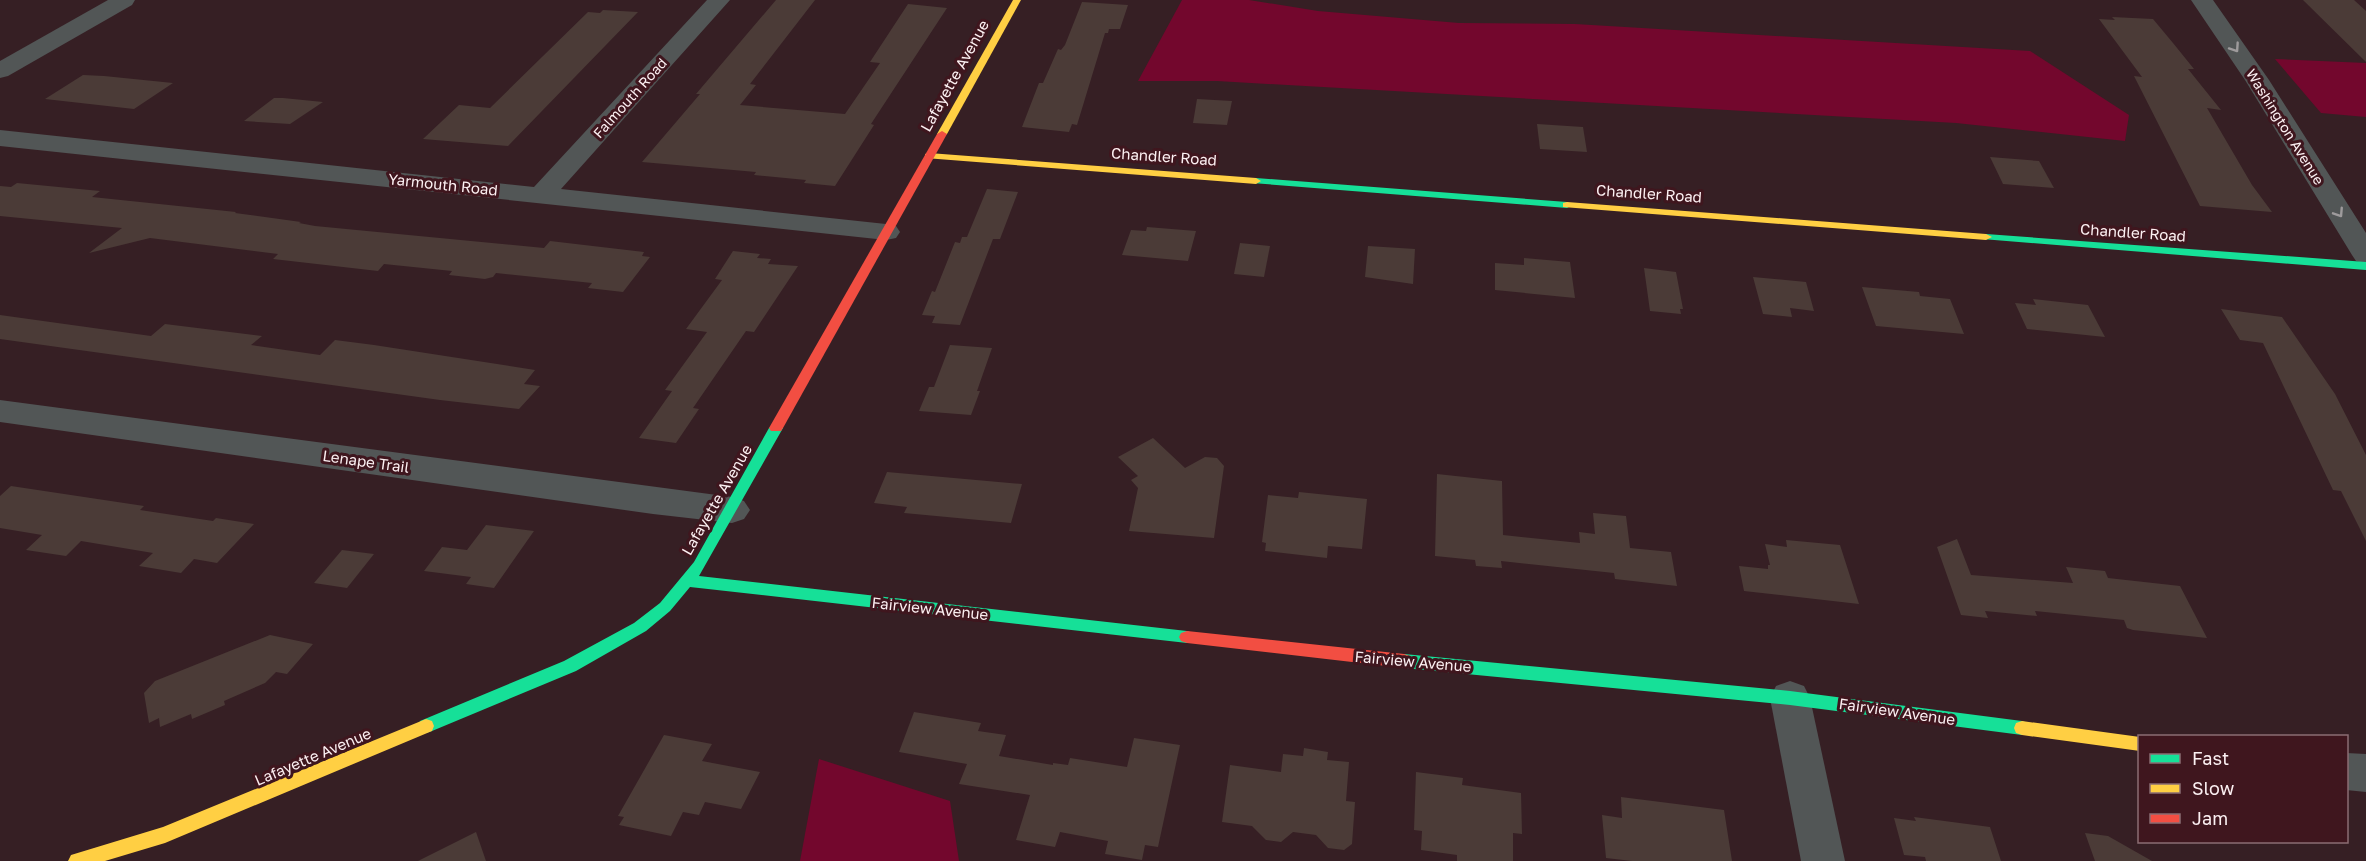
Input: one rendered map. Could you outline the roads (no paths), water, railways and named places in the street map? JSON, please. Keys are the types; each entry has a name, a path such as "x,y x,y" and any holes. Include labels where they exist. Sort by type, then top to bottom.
{"street":[{"path":"0,71 124,0"},
{"name":"Falmouth Road","path":"541,195 719,0"},
{"name":"Lafayette Avenue","path":"77,861 176,831 570,666 640,627 664,607 699,566 732,510 1017,0"},
{"name":"Washington Avenue","path":"2202,0 2257,80 2366,255"},
{"name":"Yarmouth Road","path":"0,138 886,232"},
{"name":"Chandler Road","path":"929,156 2366,266"},
{"name":"Lenape Trail","path":"0,411 641,500 732,510"},
{"name":"Fairview Avenue","path":"687,581 1352,656 1790,698 2138,744"},
{"path":"1790,698 1823,861"},
{"path":"2348,771 2366,773"}]}
